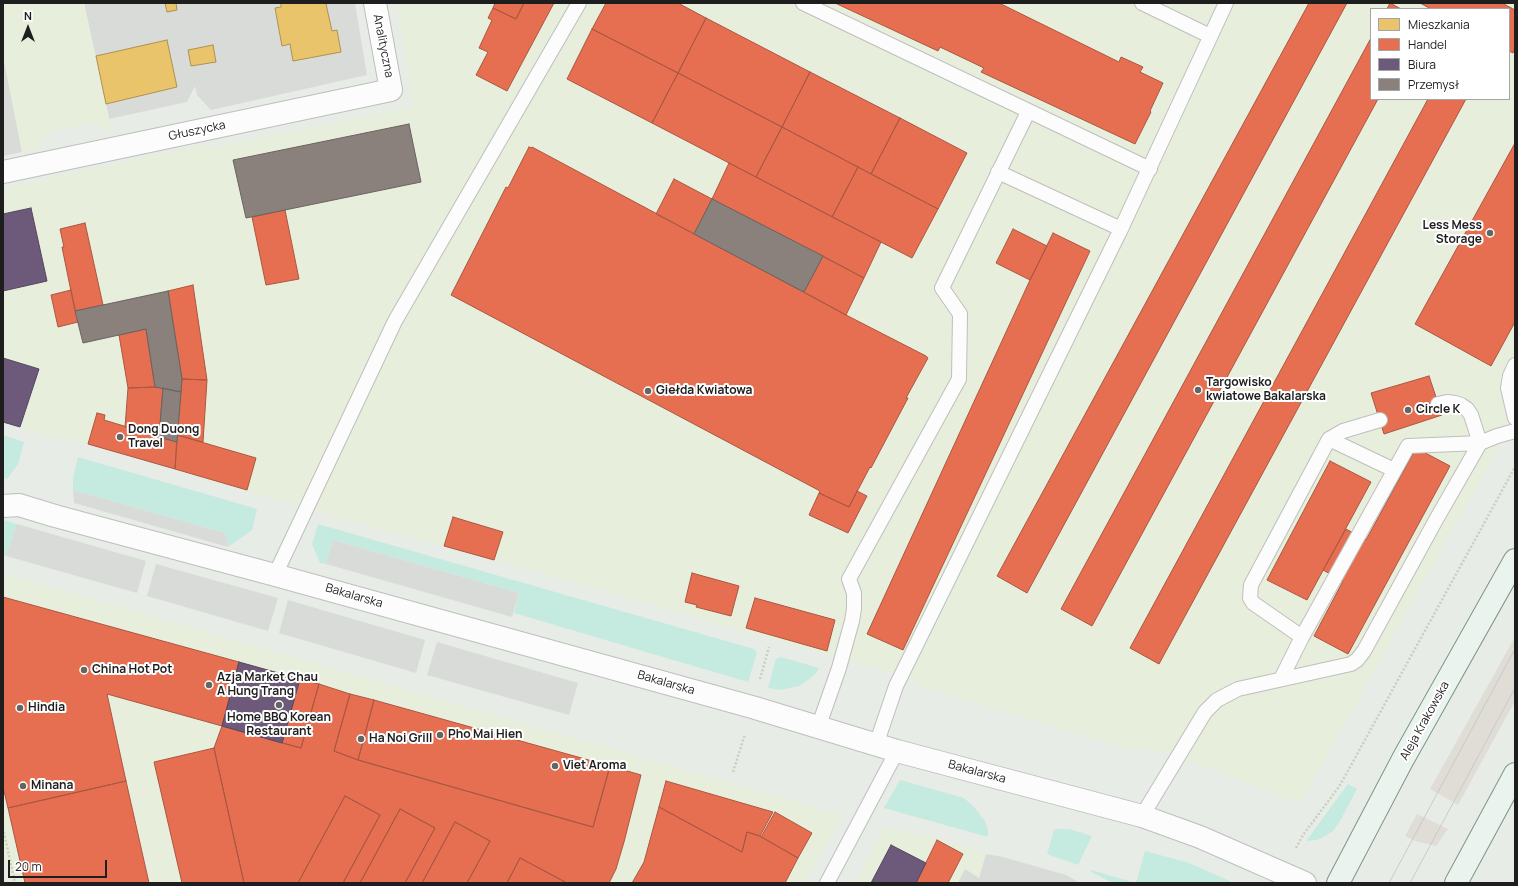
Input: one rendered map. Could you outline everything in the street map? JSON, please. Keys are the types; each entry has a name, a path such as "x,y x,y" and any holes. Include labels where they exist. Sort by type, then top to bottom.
{"main road":[{"name":"Aleja Krakowska","path":"1338,883 1403,759 1515,560"},
{"path":"1456,883 1515,774"}],"street":[{"name":"Analityczna","path":"375,3 391,90"},
{"name":"Głuszycka","path":"3,172 391,90"},
{"name":"Bakalarska","path":"3,490 11,505 275,575 745,705 897,751 1142,816 1200,837 1306,883"}],"lane":[{"path":"275,575 394,321 579,3"},
{"path":"803,3 1028,112 1150,169"},
{"path":"1142,3 1210,36"},
{"path":"876,745 896,686 1122,229 1226,3"},
{"path":"818,728 839,668 852,621 854,593 849,579 959,379 960,314 942,288 1028,112"},
{"path":"998,172 1122,229"},
{"path":"1515,365 1510,376 1508,388 1515,418"},
{"path":"1142,816 1206,712 1217,700 1238,689 1351,664 1357,660 1364,651 1437,518 1480,444 1471,415 1467,409 1455,403 1447,402 1438,404"},
{"path":"1302,637 1253,603 1250,598 1251,585 1329,439 1343,431 1380,420"},
{"path":"1281,679 1302,637 1408,446 1480,444 1497,436 1515,431"},
{"path":"1329,439 1394,470"},
{"path":"827,883 897,751"}],"path":[{"path":"1300,841 1341,783 1515,467"},
{"path":"3,828 15,883"}],"shaded area":[{"path":"3,3 84,3 112,132 90,123 52,132 36,149 22,152 3,55"},
{"path":"84,3 355,3 367,75 211,110 197,95 195,86 187,102 109,119"},
{"path":"396,3 1515,3 1515,418 1300,804 1191,761 1143,747 1140,753 913,684 914,680 494,560 293,505 65,437 64,441 3,422 3,188 203,144 211,147 413,106"},
{"path":"3,55 22,152 3,156"},
{"path":"3,435 24,442 18,464 7,479 3,477"},
{"path":"78,457 257,509 252,530 228,547 225,533 73,490 73,478"},
{"path":"73,490 225,533 228,547 74,503"},
{"path":"3,520 17,524 6,556 3,555"},
{"path":"17,524 146,561 137,593 6,556"},
{"path":"318,524 754,649 757,653 748,682 514,613 519,593 333,540 326,564 320,563 312,544"},
{"path":"333,540 519,593 512,617 326,564"},
{"path":"156,564 278,598 268,631 147,596"},
{"path":"3,573 842,815 805,883 9,883 3,857"},
{"path":"288,600 425,640 416,673 279,633"},
{"path":"1515,637 1515,701 1458,805 1430,789"},
{"path":"437,642 578,683 569,715 427,675"},
{"path":"781,657 819,668 816,673 799,686 781,690 768,688 776,659"},
{"path":"900,780 964,798 974,807 985,821 988,837 884,808"},
{"path":"1348,784 1357,789 1333,831 1317,840 1306,841"},
{"path":"1417,814 1448,829 1436,846 1415,841 1405,836"},
{"path":"885,826 972,848 986,854 1080,883 854,883"},
{"path":"1069,829 1092,836 1078,865 1047,854 1054,830"},
{"path":"1145,851 1189,863 1234,883 1136,883"},
{"path":"986,854 1003,857 1066,875 1080,883 958,883 965,869 979,878"},
{"path":"1091,870 1136,883 1112,883 1090,871"}],"building: Mieszkania":[{"path":"165,3 176,3 177,10 167,12"},
{"path":"281,3 330,3 326,4 332,31 337,30 341,52 293,61 290,44 282,46 275,8 281,7"},
{"path":"167,40 177,87 106,104 96,56"},
{"path":"213,45 216,62 191,66 188,50"}],"building: Handel":[{"path":"495,3 524,3 516,19 493,8"},
{"path":"524,3 554,3 507,91 476,75 488,52 479,48 492,20 488,18 493,8 516,19"},
{"path":"606,3 678,3 706,18 678,73 592,29"},
{"path":"835,3 999,3 1119,62 1121,57 1143,67 1140,72 1163,83 1135,144 981,72 984,68 940,47 938,51"},
{"path":"1309,3 1347,3 1027,593 997,576"},
{"path":"1390,3 1399,8 1388,8"},
{"path":"1420,3 1502,3 1515,10 1515,48 1513,53 1510,52 1510,8 1429,8"},
{"path":"706,18 810,72 782,127 678,73"},
{"path":"592,29 678,73 652,123 567,79"},
{"path":"1370,40 1370,100 1377,100 1092,626 1061,609"},
{"path":"810,72 900,118 871,174 782,127"},
{"path":"678,73 782,127 756,177 652,123"},
{"path":"1427,100 1465,100 1159,664 1130,648"},
{"path":"900,118 967,153 938,209 871,174"},
{"path":"782,127 858,167 832,217 756,177"},
{"name":"Less Mess Storage","path":"1515,143 1515,322 1491,366 1415,324"},
{"path":"529,147 532,147 928,358 849,507 819,493 820,491 451,295 506,187 508,188"},
{"path":"729,163 881,242 864,278 712,199"},
{"path":"858,167 938,209 912,258 832,217"},
{"path":"674,179 712,199 694,234 656,214"},
{"path":"285,210 299,279 266,285 252,217"},
{"path":"85,223 103,305 75,311 62,247 64,247 60,229"},
{"path":"1013,229 1047,246 1030,280 996,263"},
{"path":"1053,233 1090,251 903,650 867,634"},
{"path":"823,256 864,278 846,315 804,292"},
{"path":"193,285 207,380 182,379 168,291"},
{"path":"71,290 78,322 58,327 51,295"},
{"path":"146,329 155,387 128,388 119,335"},
{"name":"Circle K","path":"1429,376 1442,415 1384,434 1371,393"},
{"path":"182,379 207,380 203,442 177,435"},
{"path":"128,388 163,388 159,437 125,427"},
{"path":"97,413 105,415 104,420 177,442 175,469 88,444"},
{"path":"177,435 256,458 247,490 175,469"},
{"path":"1416,448 1450,466 1348,654 1314,636 1343,581 1323,570 1346,529 1366,540"},
{"path":"1330,461 1371,482 1307,600 1267,580"},
{"path":"857,491 867,496 848,533 809,515 819,493 849,507"},
{"path":"453,517 503,532 494,560 444,546"},
{"path":"692,573 739,586 731,616 696,607 697,605 685,602"},
{"path":"3,597 239,662 222,726 107,694 126,781 8,808 3,787"},
{"path":"755,598 835,620 827,651 746,628"},
{"path":"300,679 319,684 301,748 282,743"},
{"path":"319,684 350,694 334,751 358,760 585,825 593,827 610,766 641,775 616,869 609,883 567,883 520,858 507,883 467,883 490,841 455,822 422,883 405,883 435,828 400,809 360,883 343,883 380,815 345,796 298,883 244,883 214,748 222,726 301,748"},
{"path":"350,694 374,700 358,760 334,751"},
{"path":"374,700 610,766 593,827 358,760"},
{"path":"214,748 244,883 182,883 154,762"},
{"path":"126,781 149,883 25,883 8,808"},
{"path":"666,781 773,812 760,836 747,832 742,852 659,807"},
{"path":"345,796 380,815 343,883 298,883"},
{"path":"659,807 742,852 747,832 760,836 798,858 785,883 632,883 644,862"},
{"path":"400,809 435,828 405,883 360,883"},
{"path":"775,812 812,833 798,858 761,837"},
{"path":"455,822 490,841 467,883 422,883"},
{"path":"937,840 963,854 948,883 916,883"},
{"path":"520,858 567,883 507,883"}],"building: Biura":[{"path":"31,208 47,281 3,291 3,214"},
{"path":"3,358 39,369 20,427 3,422"},
{"path":"239,662 300,679 282,743 222,726"},
{"path":"891,845 926,863 916,883 871,883"}],"building: Przemysł":[{"path":"409,124 421,182 246,218 233,160"},
{"path":"712,199 823,256 804,292 694,234"},
{"path":"168,291 182,379 181,392 155,387 146,329 83,343 75,311"},
{"path":"163,388 181,392 177,442 159,437"}],"tram line":[{"path":"1389,883 1515,649"},
{"path":"1410,883 1515,688"}],"place":[{"name":"Less Mess Storage","path":"1490,233"},
{"name":"Targowisko kwiatowe Bakalarska","path":"1198,390"},
{"name":"Giełda Kwiatowa","path":"648,391"},
{"name":"Circle K","path":"1408,410"},
{"name":"Dong Duong Travel","path":"120,437"},
{"name":"China Hot Pot","path":"84,670"},
{"name":"Azja Market Chau A Hung Trang","path":"209,685"},
{"name":"Home BBQ Korean Restaurant","path":"279,705"},
{"name":"Hindia","path":"20,708"},
{"name":"Pho Mai Hien","path":"440,735"},
{"name":"Ha Noi Grill","path":"361,739"},
{"name":"Viet Aroma","path":"555,766"},
{"name":"Minana","path":"23,786"}]}
